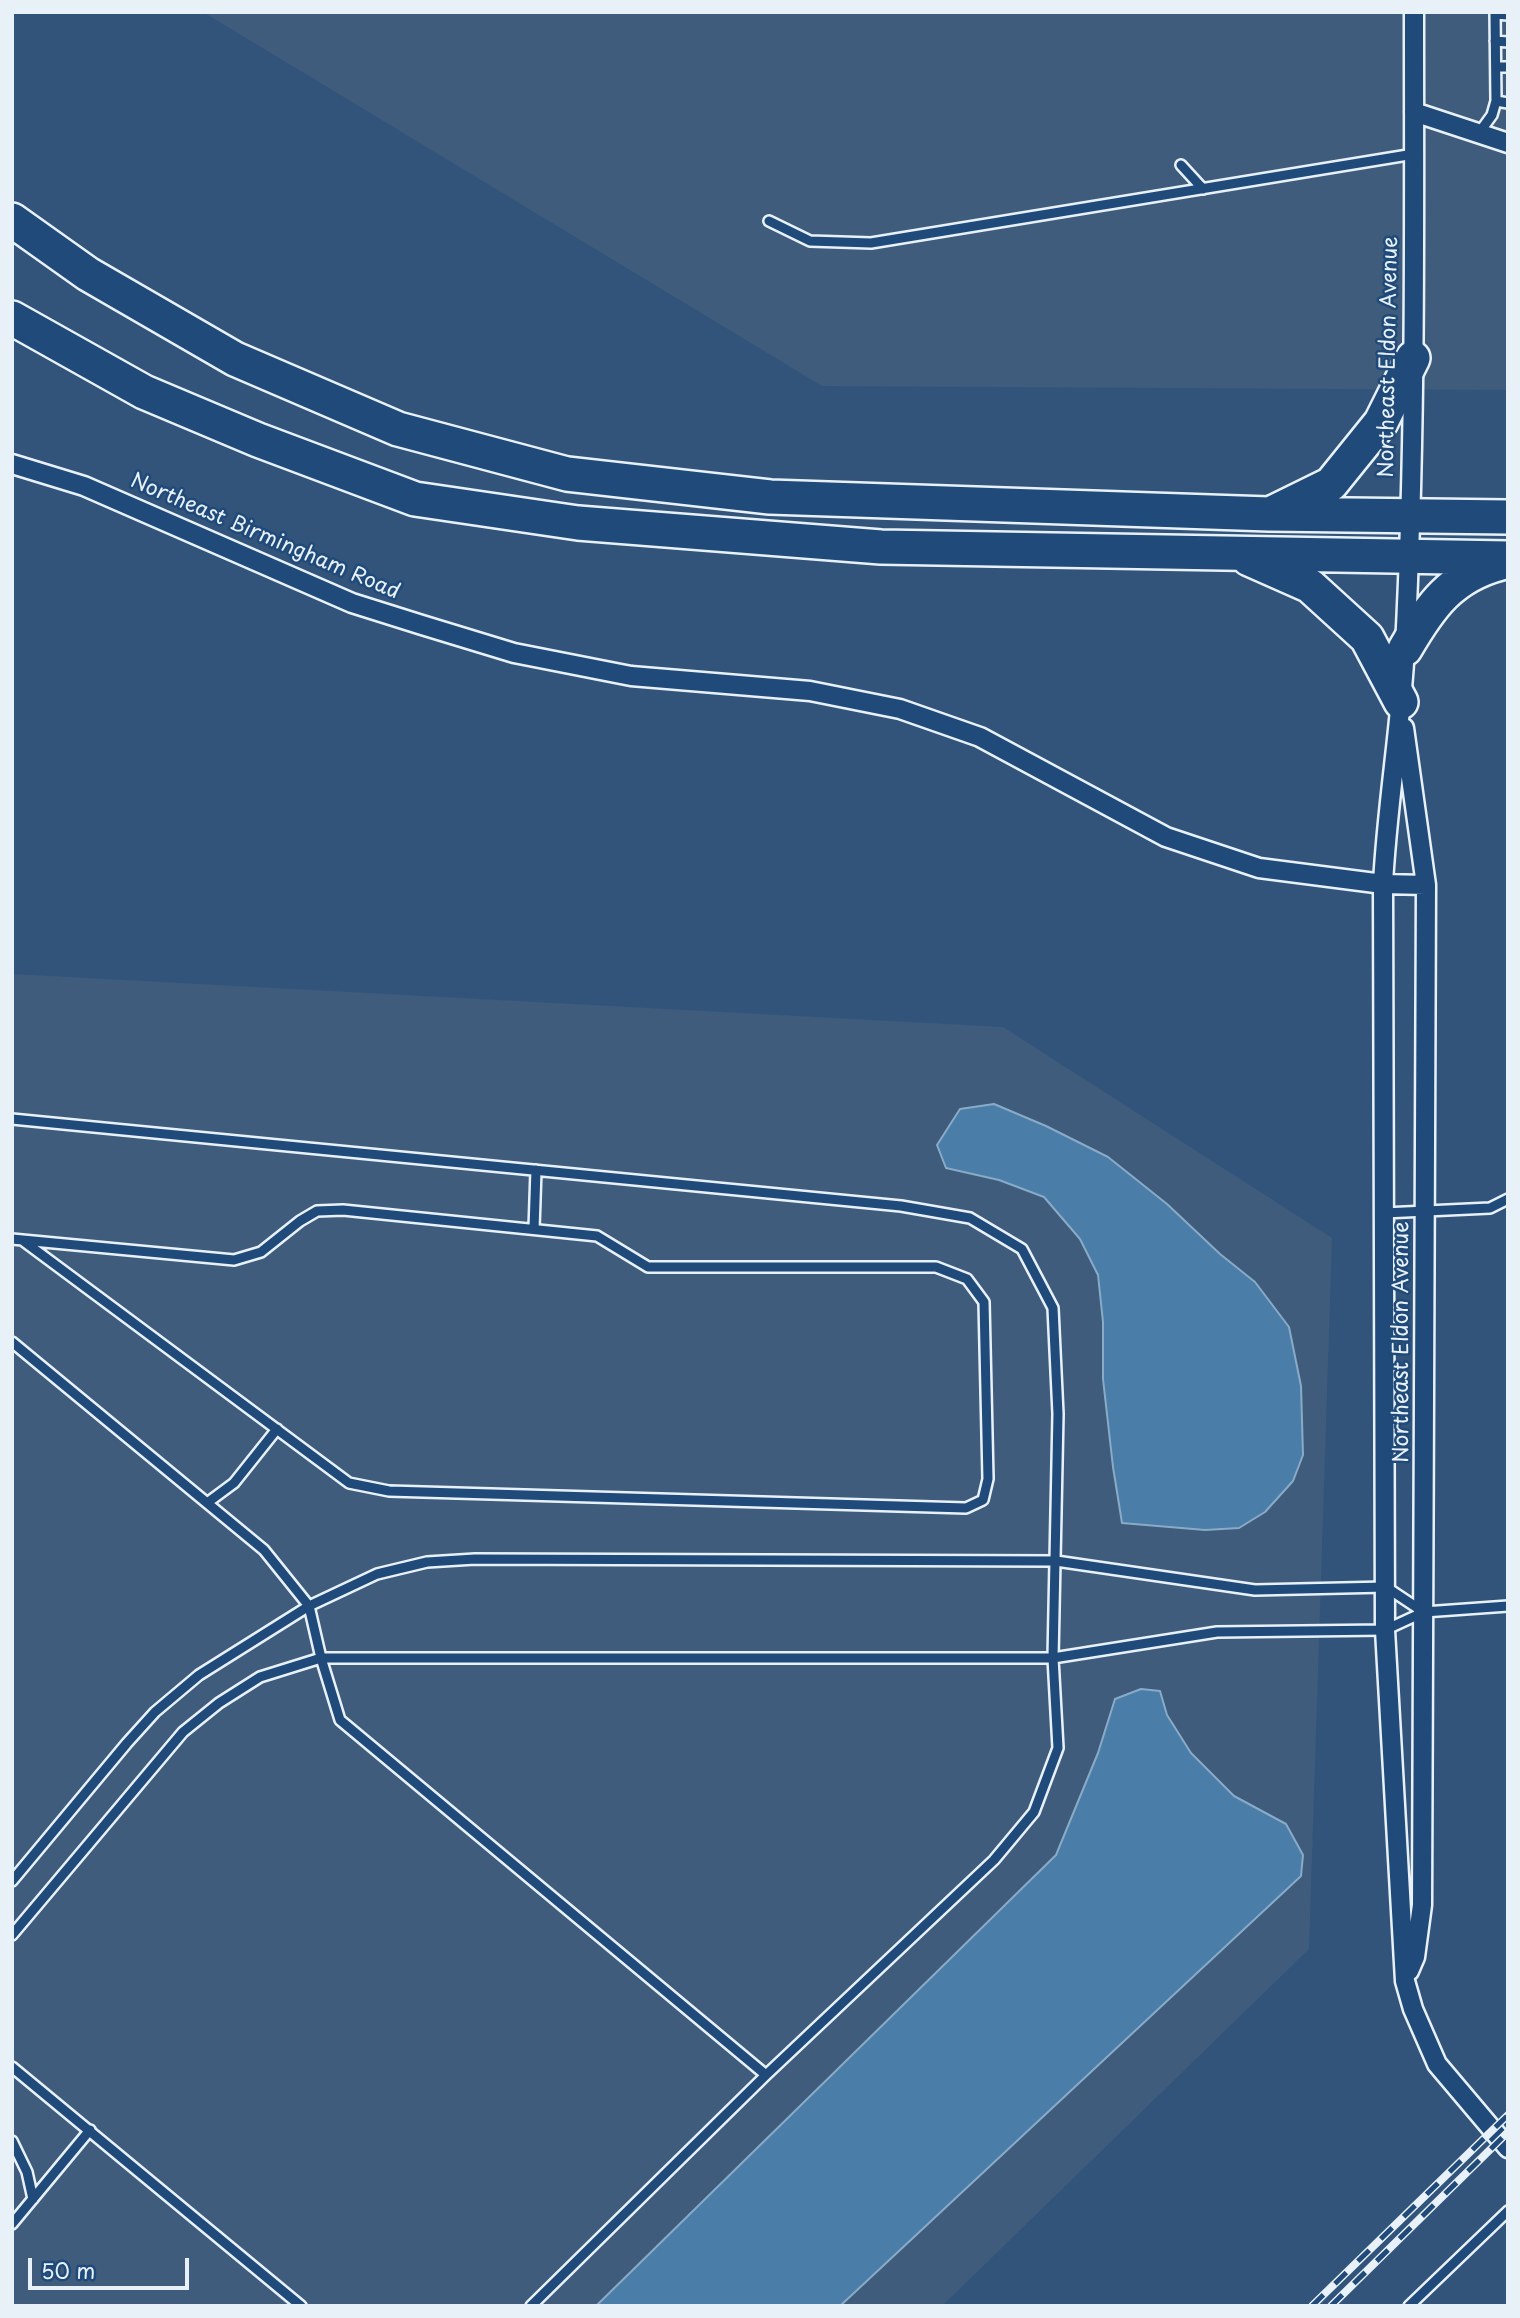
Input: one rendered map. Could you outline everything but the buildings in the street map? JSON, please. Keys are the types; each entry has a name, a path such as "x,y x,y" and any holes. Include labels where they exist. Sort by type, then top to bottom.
{"highway":[{"path":"12,220 88,274 235,359 398,429 567,474 770,497 1269,514 1508,517"},
{"path":"12,318 144,392 258,440 415,499 578,523 881,547 1508,559"},
{"path":"1269,514 1331,484 1381,422 1413,358"},
{"path":"1234,553 1310,586 1367,638 1401,702"},
{"path":"1405,649 1425,614 1441,596 1479,569 1508,559"}],"street":[{"name":"Northeast Eldon Avenue","path":"1415,12 1413,358 1405,649 1385,840 1383,884 1385,1630 1405,1981 1413,2009 1437,2064 1508,2148"},
{"path":"1414,112 1508,143"},
{"name":"Northeast Birmingham Road","path":"12,464 84,486 352,603 514,653 631,676 810,691 900,709 979,737 1167,837 1259,868 1383,884 1426,886"},
{"name":"Northeast Eldon Avenue","path":"1401,702 1426,886 1422,1905 1415,1956 1405,1981"}],"lane":[{"path":"1479,134 1492,115 1496,101 1495,13 1508,15"},
{"path":"1495,41 1508,41"},
{"path":"1496,66 1508,67"},
{"path":"1496,101 1508,103"},
{"path":"769,221 810,240 871,243 1414,155"},
{"path":"1181,165 1203,189"},
{"path":"12,1119 901,1206 970,1218 1023,1249 1053,1308 1058,1414 1053,1658 1058,1748 1034,1812 994,1860 766,2075 531,2306"},
{"path":"534,1229 536,1170"},
{"path":"1384,1213 1490,1208 1508,1199"},
{"path":"342,1209 597,1236 648,1267 936,1267 967,1279 984,1302 988,1479 983,1500 966,1508 389,1491 349,1483 17,1239 234,1260 261,1252 317,1211 342,1209"},
{"path":"12,1342 264,1550 309,1606 340,1720 766,2075"},
{"path":"207,1503 234,1483 277,1429"},
{"path":"12,1881 155,1712 199,1675 309,1606 377,1574 427,1562 475,1559 1056,1561 1255,1590 1386,1587 1424,1612"},
{"path":"12,1936 183,1732 219,1703 260,1677 321,1658 1053,1658 1217,1632 1385,1630 1424,1612 1508,1606"},
{"path":"12,2067 301,2306"},
{"path":"12,2224 90,2130"},
{"path":"12,2141 27,2172 33,2199"},
{"path":"1409,2306 1508,2211"}],"shaded area":[{"path":"203,12 1508,12 1508,390 822,386"},
{"path":"12,974 1003,1027 1332,1238 1309,1949 942,2306 12,2306"},
{"path":"994,1104 1108,1157 1167,1204 1220,1254 1255,1282 1289,1327 1301,1386 1303,1455 1293,1481 1265,1512 1239,1528 1205,1530 1122,1523 1103,1379 1103,1322 1098,1275 1080,1239 1044,1197 999,1180 946,1168 937,1145 960,1109"},
{"path":"1141,1689 1160,1691 1167,1715 1191,1753 1234,1796 1286,1824 1303,1855 1301,1876 840,2306 596,2306 1056,1855 1098,1753 1115,1699"}],"railway":[{"path":"1312,2306 1508,2115"},
{"path":"1331,2306 1508,2132"}]}
